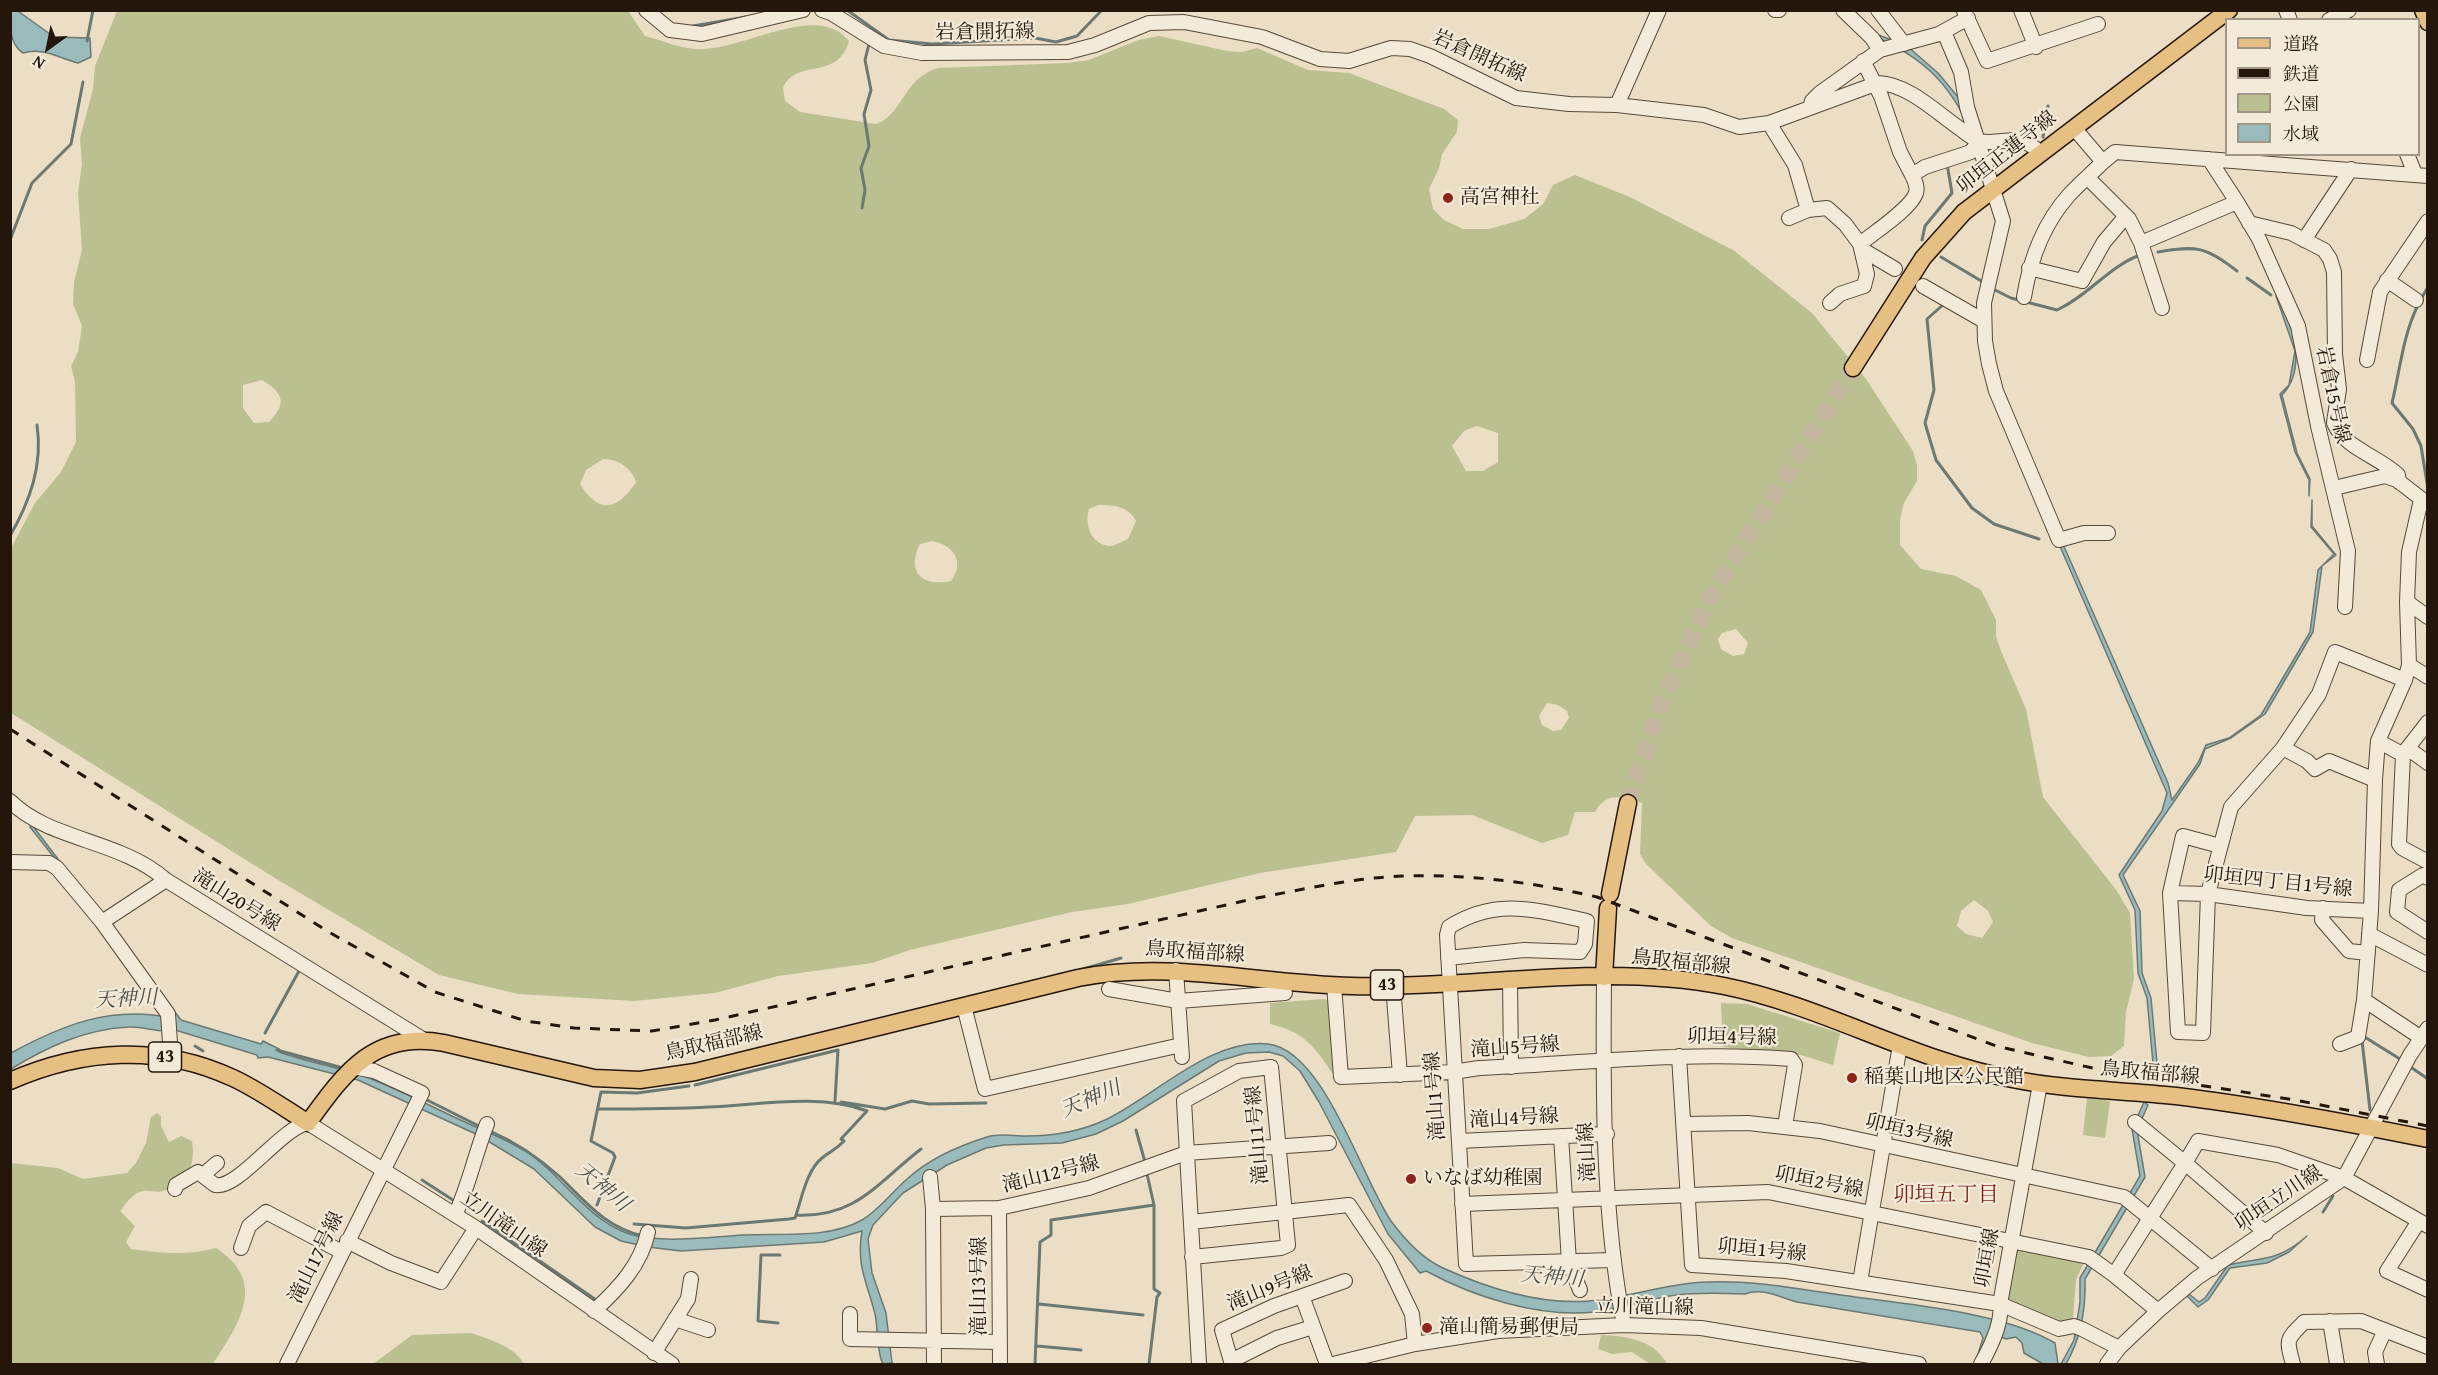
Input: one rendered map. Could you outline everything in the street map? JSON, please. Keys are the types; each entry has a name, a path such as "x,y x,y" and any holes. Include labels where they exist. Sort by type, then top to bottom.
{"main road":[{"name":"卯垣正蓮寺線","path":"1853,368 1896,299 1938,239 1993,189 2229,10"},
{"path":"2423,10 2427,22"},
{"path":"1604,977 1609,901 1628,803"},
{"name":"鳥取福部線","path":"308,1123 352,1068 372,1053 391,1044 424,1040 577,1076 640,1080 695,1072 1095,975 1138,970 1176,970 1334,985 1604,977 1669,979 1737,989 1789,1004 1973,1070 2040,1084 2206,1100 2427,1139"},
{"name":"43","path":"10,1081 40,1069 93,1055 141,1054 171,1058 200,1065 236,1079 308,1123"}],"street":[{"path":"646,10 670,30 702,34 803,10"},
{"name":"岩倉開拓線","path":"822,10 831,13 884,46 922,53 1068,52 1095,45 1149,23 1184,22 1262,37 1320,59 1349,61 1391,48 1410,49 1430,56 1516,98 1569,105 1617,105 1704,115 1739,127 1769,123 1876,84"},
{"path":"1617,105 1659,10"},
{"path":"1843,10 1872,38 1880,51"},
{"path":"1878,10 1900,45"},
{"path":"2021,10 2036,47"},
{"path":"2333,18 2350,10"},
{"path":"1810,108 1812,101 1820,93 1880,51 1944,32 1966,14 1988,61 2036,47 2098,24"},
{"path":"1944,32 1961,72 1967,107 2003,220 1985,289 1984,321 1987,353 1996,391 2059,540 2084,533 2108,533"},
{"path":"1861,247 1912,200 1917,189 1900,152 1876,84 1863,62"},
{"path":"1876,84 1887,84 1902,89 1979,141 2019,140 2031,144 2040,153"},
{"path":"1769,123 1795,165 1808,210"},
{"path":"2074,128 2103,162"},
{"path":"1912,175 1925,167 1971,152 1979,141"},
{"path":"2024,297 2030,268 2051,221 2069,195 2115,152 2421,175"},
{"path":"2408,156 2421,175"},
{"name":"岩倉15号線","path":"2209,159 2249,223 2298,326 2318,426 2348,551 2345,607"},
{"path":"2304,240 2351,169"},
{"path":"2088,178 2136,229 2162,308"},
{"path":"2141,243 2237,202"},
{"path":"1789,218 1820,207 1832,211 1861,247 1895,269"},
{"path":"2030,268 2082,281 2104,242 2126,216"},
{"path":"2367,360 2380,292 2427,221"},
{"path":"2249,223 2291,233 2324,250 2334,272 2335,354 2339,389 2334,423 2344,436 2363,452 2398,475 2399,482"},
{"path":"1830,303 1840,294 1864,286 1867,281 1861,247"},
{"path":"2387,280 2416,300"},
{"path":"1923,286 1984,321"},
{"path":"2318,426 2334,423"},
{"path":"2334,488 2385,476 2399,482 2424,502 2409,552 2407,602 2409,665 2405,680 2378,741 2371,911"},
{"path":"2407,602 2427,616"},
{"path":"2220,846 2183,836 2170,893 2178,1032 2203,1032 2208,894 2231,807 2283,748 2319,694 2335,652 2405,680"},
{"path":"2409,665 2427,677"},
{"path":"2427,722 2403,754 2400,844 2426,870 2398,890 2397,912 2427,932"},
{"path":"2378,741 2403,754 2413,752 2427,763"},
{"path":"2283,748 2307,761 2315,769 2329,761 2375,780"},
{"path":"10,801 38,822 118,850 152,868 166,880"},
{"path":"10,862 49,862 57,867 102,922 168,1016 171,1058"},
{"name":"滝山20号線","path":"102,922 166,880 424,1040"},
{"name":"卯垣四丁目1号線","path":"2170,893 2208,894 2323,908 2371,911 2364,1000 2358,1037 2340,1044"},
{"name":"滝山1号線","path":"1587,921 1517,908 1489,909 1449,927 1448,958 1453,1072 1466,1264 1614,1260"},
{"path":"2323,908 2322,920 2349,951 2368,953"},
{"path":"1448,958 1524,950 1580,952 1585,944 1587,921 1607,926"},
{"path":"2369,934 2427,965"},
{"path":"964,1006 986,1089 1182,1051 1176,970"},
{"name":"滝山線","path":"1604,977 1603,1062 1609,1198 1614,1260 1624,1325"},
{"path":"1510,980 1511,1067"},
{"name":"滝山5号線","path":"1334,985 1336,1077 1603,1062"},
{"path":"1393,985 1400,1075"},
{"path":"1109,989 1178,1001 1285,993"},
{"path":"2364,1000 2423,1038"},
{"name":"卯垣立川線","path":"2107,1365 2119,1348 2158,1311 2212,1269 2344,1178 2423,1038"},
{"path":"1860,1282 1900,1045"},
{"name":"卯垣4号線","path":"1603,1062 1723,1055 1791,1059 1795,1065 1785,1126"},
{"name":"卯垣1号線","path":"1679,1056 1692,1265 1761,1268 1860,1282 1999,1311 2059,1329 2078,1328 2119,1348"},
{"name":"滝山11号線","path":"1192,1257 1281,1248 1288,1245 1271,1064 1239,1071 1184,1101 1186,1153 1191,1222 1192,1257 1199,1365"},
{"name":"滝山17号線","path":"287,1365 422,1093 374,1071 352,1068"},
{"name":"卯垣線","path":"1981,1365 1994,1337 2040,1084"},
{"path":"204,1174 215,1185 227,1183 296,1125 308,1123"},
{"name":"立川滝山線","path":"308,1123 476,1228 672,1365"},
{"path":"455,1215 466,1193 476,1150 487,1124"},
{"name":"卯垣3号線","path":"1684,1124 1785,1126 1820,1131 2128,1200 2151,1219"},
{"path":"2138,1124 2266,1233"},
{"name":"滝山4号線","path":"1459,1141 1607,1134"},
{"path":"1562,1136 1569,1262 1580,1290"},
{"path":"2158,1311 2114,1275 2198,1141 2278,1155 2344,1178 2423,1224 2387,1271 2427,1290"},
{"name":"滝山12号線","path":"933,1209 999,1208 1089,1188 1186,1153 1329,1143"},
{"path":"176,1189 176,1185 194,1174 204,1174 217,1163"},
{"path":"930,1177 933,1209 934,1365"},
{"name":"卯垣2号線","path":"1462,1204 1768,1192 2011,1241 2093,1260 2114,1275"},
{"path":"1191,1222 1348,1205 1386,1260 1412,1314 1415,1344"},
{"name":"滝山13号線","path":"999,1208 1000,1365"},
{"path":"241,1248 249,1226 266,1212 345,1247 441,1282 476,1228"},
{"path":"2151,1219 2212,1269"},
{"path":"594,1311 624,1281 647,1239"},
{"path":"654,1353 687,1299 691,1280"},
{"name":"滝山9号線","path":"1313,1327 1277,1338 1231,1361 1222,1330 1302,1296 1345,1281"},
{"path":"1302,1296 1327,1365"},
{"path":"850,1314 850,1339 999,1342"},
{"path":"675,1319 708,1330"},
{"path":"2330,1321 2337,1365"},
{"path":"2293,1365 2287,1343 2288,1336 2304,1322 2361,1321 2427,1347"},
{"name":"立川滝山線","path":"1333,1365 1415,1344 1498,1331 1624,1325 1701,1328 1919,1365"},
{"path":"1197,1333 1222,1330"},
{"path":"2377,1365 2375,1352 2385,1330"}],"green space":[{"path":"117,11 628,11 645,36 676,46 695,49 734,44 798,27 817,26 835,30 849,41 843,54 827,66 798,73 789,79 783,88 785,101 800,112 876,124 892,113 917,80 938,68 1067,63 1089,60 1138,40 1159,36 1227,51 1242,52 1257,48 1308,70 1349,73 1444,109 1458,120 1457,132 1442,154 1439,168 1429,189 1433,209 1444,220 1463,229 1489,229 1524,219 1543,204 1553,185 1575,175 1630,197 1733,250 1812,313 1866,379 1913,451 1917,465 1917,481 1904,503 1900,519 1900,545 1921,569 1956,576 1981,590 1996,620 1996,636 2001,651 2026,709 2043,797 2117,891 2130,913 2134,979 2126,1012 2124,1046 2111,1056 2089,1057 2032,1043 1732,938 1711,926 1646,864 1640,854 1642,803 1616,797 1605,801 1595,812 1575,812 1568,835 1542,843 1472,815 1415,816 1396,852 1260,873 1128,904 1072,912 910,950 872,963 778,976 715,993 634,1001 518,994 439,975 278,880 11,713 10,550 35,503 61,472 76,442 75,382 71,366 78,352 82,326 73,304 74,282 82,250 78,193 82,164 80,138 93,89 95,66","holes":["262,380 279,394 279,410 269,422 254,423 243,408 243,385","1477,426 1498,433 1498,462 1483,471 1466,471 1452,446 1464,431","603,459 614,460 623,465 631,472 636,482 622,498 608,505 594,501 580,484 586,470","1098,505 1110,505 1125,509 1136,521 1128,539 1110,546 1098,542 1090,533 1089,509","932,541 946,546 955,555 957,561 955,574 951,581 932,582 919,575 916,570 916,554 920,544","1736,629 1748,643 1744,654 1733,656 1721,649 1718,639 1722,633","1547,703 1558,705 1567,711 1569,718 1561,730 1553,731 1542,725 1539,716","1974,900 1988,911 1993,922 1982,938 1966,934 1957,926 1961,911"]},
{"path":"1324,999 1329,1001 1337,1074 1332,1073 1313,1047 1299,1035 1270,1024 1270,1003"},
{"path":"1721,1003 1747,1004 1840,1033 1833,1065 1801,1055 1723,1047"},
{"path":"2087,1098 2110,1101 2105,1138 2083,1135"},
{"path":"157,1113 161,1116 161,1126 169,1142 181,1136 192,1141 193,1158 184,1178 172,1188 160,1192 140,1192 127,1202 120,1211 135,1226 126,1242 131,1249 163,1253 195,1252 216,1248 232,1261 241,1275 245,1289 240,1318 232,1333 213,1364 11,1364 10,1163 58,1168 83,1179 127,1173 136,1163 146,1143 151,1117"},
{"path":"2017,1248 2084,1263 2076,1279 2073,1321 2061,1324 2007,1302"},
{"path":"471,1333 508,1348 524,1364 373,1364 412,1335"},
{"path":"1601,1335 1639,1341 1655,1349 1667,1364 1650,1364 1632,1352 1612,1354 1598,1349"}],"water":[{"path":"10,11 18,11 54,37 90,38 91,57 78,63 44,52 23,53 15,45 13,39 10,28"},
{"path":"1876,34 1907,46 1938,73 1963,103 1971,131 1953,98 1932,73 1906,53 1874,36"},
{"path":"2276,296 2288,320 2295,346 2296,360 2294,372 2290,384 2282,395 2297,453 2310,479 2309,496 2309,480 2295,452 2280,394 2289,385 2295,351"},
{"path":"2312,500 2312,526 2336,555 2322,566 2334,554 2311,527"},
{"path":"2062,542 2168,783 2172,800 2198,763 2206,745 2229,738 2261,715 2310,632 2318,570 2322,566 2313,632 2265,714 2231,738 2205,749 2200,764 2123,875 2140,911 2142,973 2151,998 2158,1074 2154,1074 2147,998 2138,973 2135,910 2119,875 2162,811 2167,793 2059,544"},
{"path":"32,825 181,1020 261,1044 263,1041 279,1049 279,1052 366,1077 504,1139 544,1165 595,1215 625,1233 642,1237 680,1239 820,1233 849,1226 874,1211 916,1172 934,1159 955,1149 992,1136 1047,1135 1086,1127 1124,1110 1204,1059 1225,1050 1246,1045 1268,1044 1288,1052 1307,1068 1324,1092 1340,1119 1380,1202 1402,1235 1428,1259 1460,1275 1514,1294 1570,1302 1589,1301 1694,1283 1744,1282 1955,1311 2034,1332 2055,1343 2058,1364 2043,1364 2024,1353 2022,1343 2016,1337 2006,1339 1990,1332 1975,1364 1983,1338 1980,1332 1797,1302 1765,1292 1685,1294 1595,1312 1552,1312 1530,1309 1486,1297 1426,1271 1420,1273 1388,1234 1319,1102 1300,1071 1283,1056 1269,1052 1246,1053 1219,1061 1123,1121 1096,1134 1062,1143 1004,1145 986,1148 947,1165 903,1193 873,1225 868,1239 872,1273 886,1313 892,1363 883,1364 875,1314 861,1264 862,1231 824,1242 681,1251 621,1241 595,1227 534,1169 478,1135 358,1080 268,1057 258,1058 257,1055 175,1030 129,1027 97,1031 67,1040 11,1069 11,1053 68,1026 108,1016 128,1014 171,1018 86,898 30,827"},
{"path":"2144,1102 2148,1105 2137,1130 2145,1177 2085,1279 2085,1302 2079,1334 2066,1364 2061,1364 2074,1340 2080,1302 2080,1278 2140,1176 2132,1129"},
{"path":"2307,1236 2289,1252 2267,1263 2230,1268 2208,1300 2198,1307 2187,1296 2189,1294 2199,1302 2205,1298 2228,1265 2278,1254"}],"waterway":[{"path":"87,41 93,10"},
{"path":"847,10 889,40 932,44 1035,38 1056,42 1077,36 1102,10"},
{"path":"693,26 746,17"},
{"path":"862,208 865,190 861,168 869,146 864,114 871,90 865,60 869,44"},
{"path":"10,240 32,183 71,144 83,82"},
{"path":"2043,137 2048,106"},
{"path":"1922,240 1925,226 1952,193 1947,164"},
{"path":"2158,252 2182,249 2201,250 2217,257 2237,271"},
{"path":"1991,288 2011,298 2057,310 2079,297 2118,267 2140,255"},
{"path":"1941,257 1983,282"},
{"path":"2247,278 2271,295"},
{"path":"2421,299 2428,287"},
{"path":"1944,304 1927,319 1934,390 1925,423 1936,460 1972,508 1994,524 2039,539"},
{"path":"2418,305 2405,340 2392,403 2413,429 2421,446 2428,489"},
{"path":"10,536 24,510 33,482 38,454 37,425"},
{"path":"10,793 22,804"},
{"path":"1080,970 1121,958"},
{"path":"265,1033 299,971"},
{"path":"2363,1036 2400,1059"},
{"path":"2362,1041 2370,1110"},
{"path":"195,1046 203,1051"},
{"path":"277,1050 343,1068"},
{"path":"695,1085 838,1050 835,1101"},
{"path":"2409,1066 2428,1079"},
{"name":"天神川","path":"597,1205 615,1157 613,1153 591,1141 601,1092 637,1093 689,1086"},
{"path":"425,1099 481,1127"},
{"path":"598,1109 695,1108 809,1101 829,1102 867,1111 841,1139 844,1141 812,1169 796,1215"},
{"path":"841,1102 885,1109 912,1101 929,1104 986,1103"},
{"path":"1136,1130 1145,1162"},
{"name":"天神川","path":"490,1131 518,1145 544,1163 607,1220 618,1227 643,1236"},
{"path":"634,1224 686,1228 789,1219 795,1218 796,1215 835,1211 878,1186 921,1149"},
{"path":"1147,1174 1154,1205 1154,1289 1160,1293 1157,1297 1149,1364"},
{"path":"422,1180 456,1202"},
{"path":"2323,1212 2333,1196"},
{"path":"1035,1364 1040,1242 1051,1235 1051,1220 1154,1205"},
{"path":"482,1221 599,1302"},
{"path":"778,1323 758,1321 761,1255 780,1255"},
{"path":"1039,1304 1143,1315"},
{"path":"1037,1346 1081,1350"}],"tunnel":[{"path":"1628,803 1662,702 1710,598 1853,368"}],"railway":[{"path":"10,729 327,931 435,992 526,1021 574,1028 652,1031 715,1020 1257,898 1329,884 1402,876 1451,876 1524,883 1597,897 1996,1046 2101,1070 2295,1100 2428,1126"}],"place":[{"name":"高宮神社","path":"1448,198"},
{"name":"稲葉山地区公民館","path":"1852,1078"},
{"name":"いなば幼稚園","path":"1411,1179"},
{"name":"滝山簡易郵便局","path":"1427,1328"}],"district":[{"name":"卯垣五丁目","path":"1946,1196"}]}
